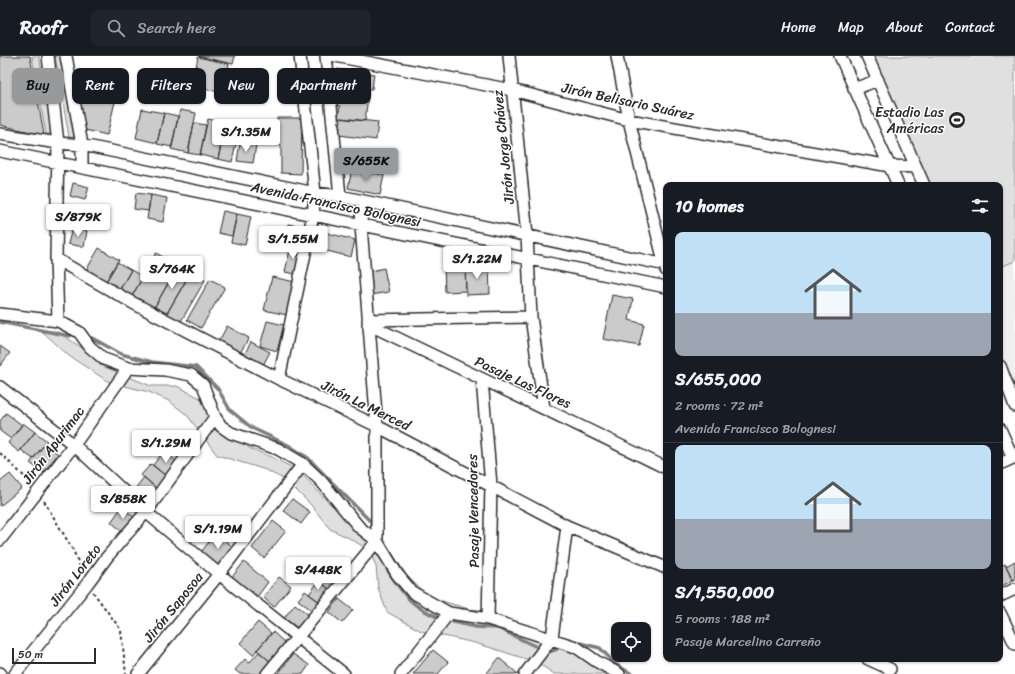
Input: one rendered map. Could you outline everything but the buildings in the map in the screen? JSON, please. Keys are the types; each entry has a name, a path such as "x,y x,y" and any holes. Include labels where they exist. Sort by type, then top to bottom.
{"street":[{"path":"48,56 59,162 56,259 58,321"},
{"path":"66,56 82,145 82,167"},
{"path":"279,379 313,215 316,192 300,56"},
{"path":"326,56 340,196"},
{"name":"Jirón Belisario Suárez","path":"335,56 512,90 629,120 890,166 916,167"},
{"name":"Jirón Jorge Chávez","path":"509,56 527,234 531,317 544,408"},
{"path":"617,56 629,120 663,255"},
{"path":"840,56 897,182"},
{"path":"867,56 923,182"},
{"path":"854,88 878,80"},
{"name":"Avenida Francisco Bolognesi","path":"0,134 58,143 82,145 340,196 527,234 663,266"},
{"name":"Avenida Francisco Bolognesi","path":"0,151 59,162 360,226 527,258 663,286"},
{"path":"267,674 377,541 377,426 360,226 362,201"},
{"name":"Jirón La Merced","path":"56,259 134,303 279,379 377,426 567,526 663,567"},
{"path":"0,314 58,321 79,332 90,346 104,359 128,368 165,370 191,375 203,385 215,417 221,426 231,433 278,449 303,464 321,481 359,527 377,541 397,574 412,592 449,613 488,619 552,638 576,647 619,674"},
{"path":"368,322 531,317"},
{"name":"Pasaje Las Flores","path":"368,322 482,380 544,408 663,467"},
{"name":"Jirón Apurimac","path":"0,540 74,445 128,368"},
{"name":"Pasaje Vencedores","path":"482,380 491,485 488,619"},
{"path":"1003,382 1005,393 1015,406"},
{"path":"0,387 74,445 146,512 344,674"},
{"name":"Jirón Loreto","path":"15,674 107,557 146,512 215,417"},
{"path":"1003,435 1014,458 1003,463"},
{"name":"Jirón Saposoa","path":"138,674 220,574 303,464"},
{"path":"525,674 552,638 567,526"},
{"path":"1003,595 1015,589"},
{"path":"401,674 449,613"},
{"path":"1003,619 1015,644"},
{"path":"876,662 888,667"}],"path":[{"path":"0,453 38,490 73,550 87,584 121,630 126,674"}],"shaded area":[{"path":"32,56 39,56 41,68 34,68"},
{"path":"55,56 60,56 62,68 57,68"},
{"name":"Estadio Las Américas","path":"870,56 1015,56 1015,261 1003,266 1003,182 925,182"},
{"path":"64,79 75,142 70,143 63,104"},
{"path":"41,104 48,104 53,133 46,134"},
{"path":"1015,261 1015,414 1003,380 1003,266"},
{"path":"42,331 56,331 84,349 100,365 151,386 177,386 202,399 249,448 272,457 299,471 330,504 361,522 375,533 389,548 407,576 429,597 469,609 492,611 506,621 587,657 612,674 554,674 538,663 501,651 475,643 421,631 387,612 378,588 376,566 369,550 330,529 311,505 287,481 266,470 217,455 187,415 169,401 149,392 109,382 69,356"}],"waterway":[{"path":"0,322 70,336"},
{"path":"92,338 121,354 152,362 196,367 218,389 230,410 252,428 288,445 308,458 370,521"},
{"path":"387,569 403,593 409,599 430,614 440,618"},
{"path":"453,622 476,627 498,628 535,646"},
{"path":"580,643 600,648 615,664 632,674"},
{"path":"549,652 557,649"}],"place":[{"name":"Estadio Las Américas","path":"957,120"}]}
